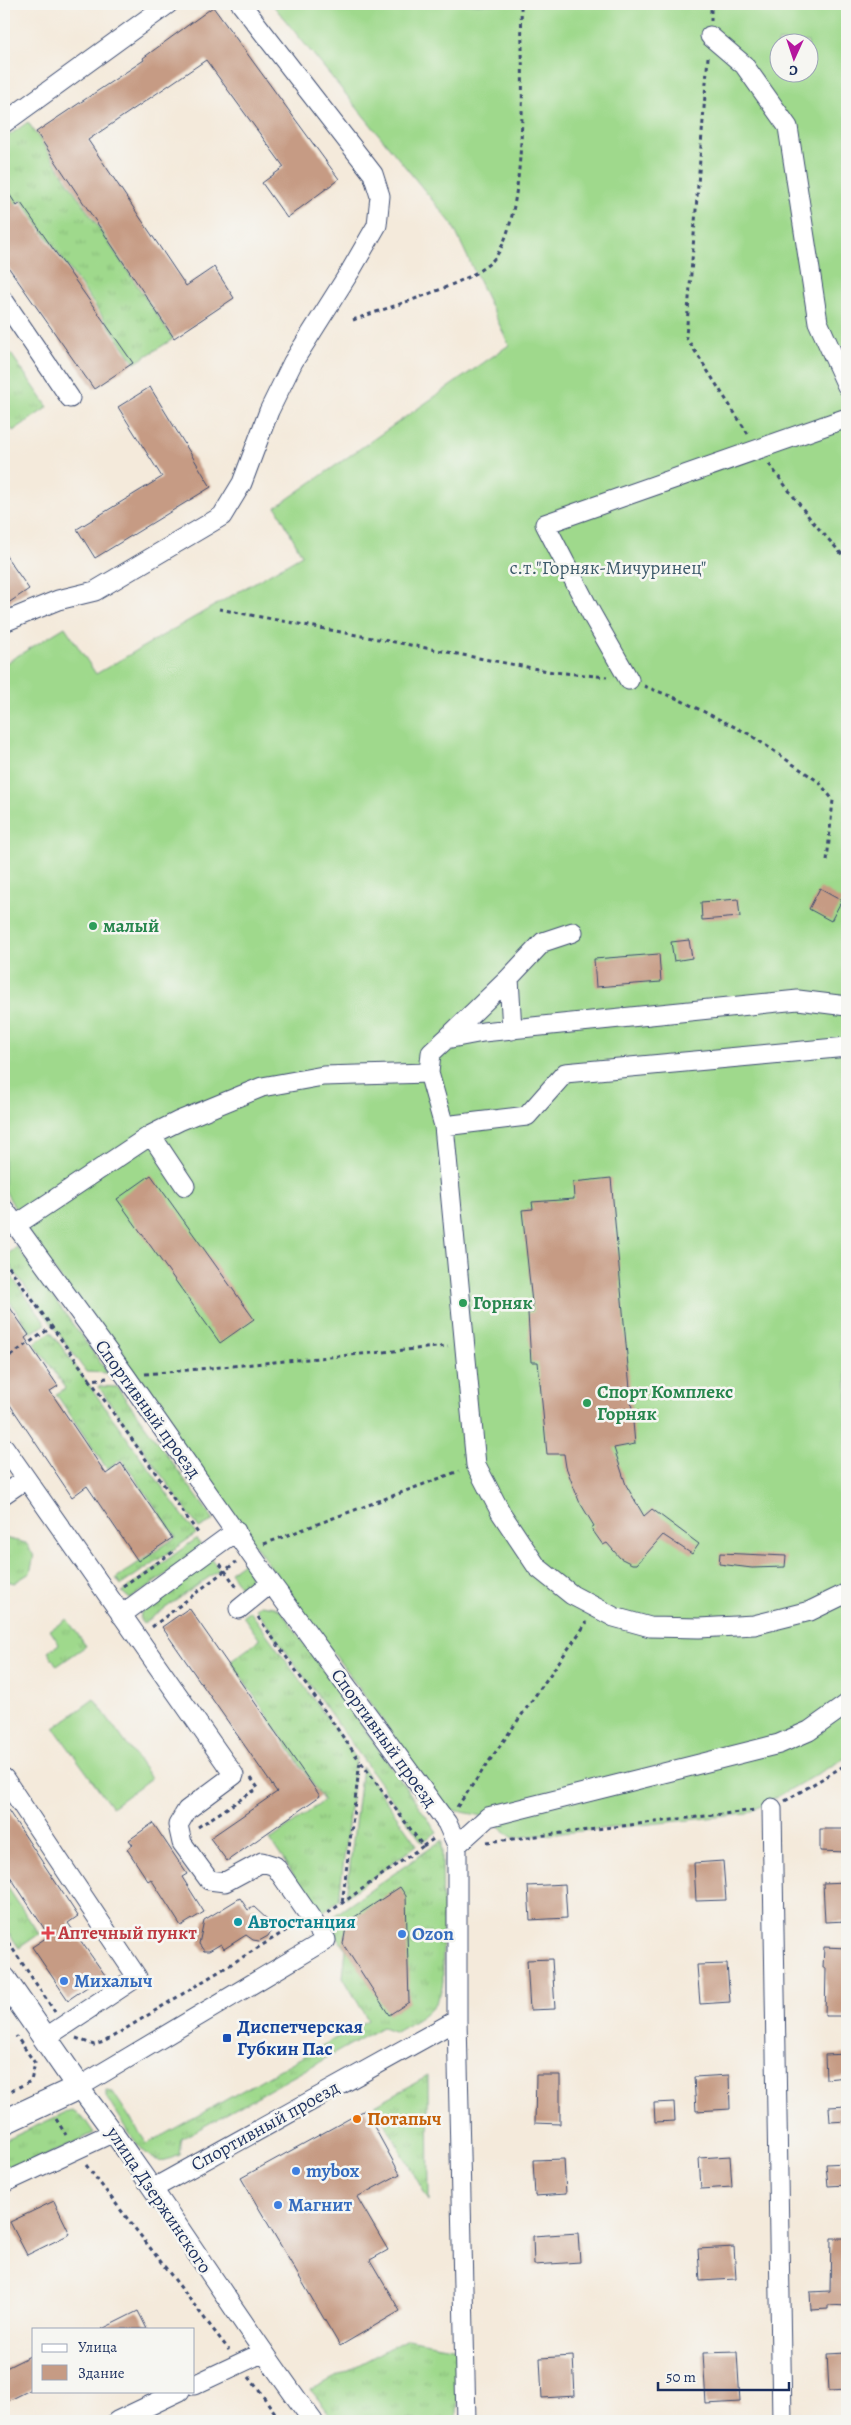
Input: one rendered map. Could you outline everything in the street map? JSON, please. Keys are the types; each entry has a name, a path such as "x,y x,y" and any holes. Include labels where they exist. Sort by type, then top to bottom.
{"main road":[{"name":"улица Дзержинского","path":"4,1980 79,2087"},
{"path":"4,2122 79,2087"}],"street":[{"path":"4,123 168,4"},
{"path":"4,622 58,600 95,592 222,516 242,483 269,411 293,362 377,225 380,196 373,174 241,4"},
{"path":"710,36 744,65 788,127 818,322 847,386"},
{"path":"4,301 70,398"},
{"path":"629,680 592,615 545,524 847,418"},
{"path":"573,932 544,942 430,1053 430,1073 444,1126 463,1344 476,1465 501,1513 537,1567 572,1595 596,1609 650,1627 754,1625 810,1610 847,1593"},
{"path":"509,978 512,1030"},
{"path":"446,1039 512,1030 798,1000 847,1006"},
{"path":"444,1126 527,1116 565,1073 847,1047"},
{"path":"16,1225 151,1135 178,1121 262,1088 322,1076 430,1073"},
{"path":"151,1135 185,1186"},
{"name":"Спортивный проезд","path":"4,1209 125,1375 271,1583 447,1823 457,1845 457,2020 154,2188"},
{"path":"4,1447 234,1775 187,1810 178,1825 182,1843 209,1880 225,1882 262,1862 275,1866 326,1940 79,2087"},
{"path":"4,1494 26,1480"},
{"path":"121,1615 236,1531"},
{"path":"243,1606 271,1583"},
{"path":"457,1845 488,1817 779,1744 809,1731 847,1704"},
{"path":"4,1778 137,1977 45,2038"},
{"path":"772,1808 782,2421"},
{"path":"457,2020 466,2421"},
{"name":"улица Дзержинского","path":"79,2087 154,2188 262,2352 313,2421"},
{"path":"4,2183 114,2132"},
{"path":"195,2385 262,2352"},
{"path":"116,2421 178,2392"}],"path":[{"path":"353,320 469,278 493,260 501,245 509,229 518,194 522,87 521,4"},
{"path":"686,337 711,4"},
{"path":"219,609 553,672 629,680 678,699 749,734 819,782 833,800 827,861"},
{"path":"4,1260 226,1572 243,1606 360,1760"},
{"path":"4,1360 52,1327"},
{"path":"90,1380 125,1375 463,1344"},
{"path":"138,1638 226,1572 249,1550 476,1465"},
{"path":"191,1540 199,1535"},
{"path":"117,1590 183,1546"},
{"path":"447,1823 596,1609"},
{"path":"457,1845 772,1808 847,1764"},
{"path":"4,1936 53,2009"},
{"path":"13,2031 35,2063 31,2081 75,2150 239,2363 281,2421"},
{"path":"4,2094 31,2081"}],"green space":[{"name":"Горняк","path":"272,4 847,4 847,1757 747,1814 513,1838 488,1817 447,1809 34,1242 4,1189 4,664 65,627 96,674 302,555 276,507 509,345 452,224"},
{"path":"28,122 173,339 135,363 21,200 4,212 4,139"},
{"path":"9,351 48,407 13,431 4,417 4,354"},
{"path":"17,1247 108,1373 86,1372 4,1257"},
{"path":"4,1266 46,1324 31,1333 4,1293"},
{"path":"51,1332 196,1534 121,1585 116,1578 176,1537 122,1459 107,1469 56,1394 66,1388 34,1343"},
{"path":"98,1386 117,1387 214,1520 199,1528"},
{"path":"4,1538 26,1543 34,1556 30,1573 14,1583 4,1580"},
{"path":"196,1539 204,1549 130,1599 122,1592"},
{"path":"212,1559 219,1570 143,1624 140,1620 141,1613 145,1607"},
{"path":"244,1562 249,1570 250,1578 246,1595 230,1572"},
{"path":"261,1605 275,1607 282,1612 437,1832 422,1842 255,1608"},
{"path":"250,1611 356,1758 339,1900 320,1914 270,1840 324,1801 231,1661 260,1640 243,1616"},
{"path":"67,1619 86,1646 57,1666 48,1652 59,1644 50,1630"},
{"path":"94,1699 151,1778 112,1807 54,1728"},
{"path":"362,1767 417,1845 346,1897"},
{"path":"442,1840 443,1982 441,1991 433,2006 420,2018 396,2032 382,2027 181,2139 179,2155 157,2160 143,2151 106,2097 106,2091 113,2092 147,2144 368,2020 343,1977 346,1949 325,1922"},
{"path":"4,1882 39,1934 19,1948 4,1926"},
{"path":"428,2076 429,2201 375,2105"},
{"path":"72,2111 83,2117 94,2133 4,2175 4,2141"},
{"path":"407,2339 458,2348 457,2421 335,2421 311,2390"}],"building":[{"path":"213,7 339,179 287,218 262,183 284,167 206,60 88,140 186,286 214,267 234,298 174,338 36,132 144,60 143,58"},
{"path":"4,186 17,206 21,203 133,363 94,389 4,261"},
{"path":"150,387 211,487 95,558 77,529 162,477 118,407"},
{"path":"4,553 29,589 4,606"},
{"path":"820,888 842,900 831,921 809,909"},
{"path":"738,899 740,917 702,920 701,902"},
{"path":"689,940 692,958 674,961 671,942"},
{"path":"659,954 661,982 596,987 594,959"},
{"path":"151,1175 254,1319 220,1343 117,1199"},
{"name":"Спорт Комплекс Горняк","path":"611,1178 635,1444 614,1448 626,1485 644,1516 652,1509 699,1544 692,1554 663,1535 637,1564 632,1564 620,1558 607,1543 603,1545 591,1528 594,1526 579,1501 566,1467 564,1454 547,1454 538,1362 531,1362 528,1313 533,1312 522,1210 533,1209 532,1202 574,1199 573,1182"},
{"path":"4,1299 29,1335 25,1338 58,1386 50,1391 106,1474 121,1463 172,1538 138,1561 87,1486 72,1497 4,1396"},
{"path":"720,1553 786,1556 785,1567 752,1568 719,1564"},
{"path":"189,1608 320,1796 227,1861 210,1838 277,1792 162,1627"},
{"path":"4,1804 78,1916 68,1923 105,1975 68,2000 32,1947 49,1936 4,1867"},
{"path":"153,1823 187,1874 182,1877 204,1912 181,1926 151,1879 148,1881 127,1849 133,1845 129,1840"},
{"path":"820,1829 847,1829 847,1852 820,1851"},
{"path":"723,1861 726,1900 696,1901 694,1863"},
{"path":"847,1882 847,1921 825,1922 823,1883"},
{"path":"565,1884 567,1918 530,1920 528,1886"},
{"path":"400,1887 406,1896 409,2002 389,2015 343,1944 347,1922"},
{"name":"Автостанция","path":"240,1898 248,1910 254,1907 268,1920 271,1931 268,1936 259,1941 253,1940 246,1935 224,1949 221,1944 209,1951 204,1951 199,1944 204,1920"},
{"path":"824,1947 847,1948 847,2016 825,2016 826,1968 823,1968"},
{"path":"552,1959 555,2009 530,2010 527,1960"},
{"path":"727,1964 730,2002 700,2004 697,1965"},
{"path":"847,2054 847,2077 826,2079 825,2055"},
{"path":"536,2075 560,2075 560,2124 535,2123"},
{"path":"729,2075 730,2109 696,2111 694,2077"},
{"path":"674,2102 675,2121 655,2122 654,2103"},
{"path":"847,2106 847,2121 830,2122 829,2107"},
{"path":"365,2110 400,2174 357,2197 388,2250 370,2260 400,2311 340,2346 241,2178"},
{"path":"730,2156 732,2187 701,2189 699,2158"},
{"path":"564,2159 566,2194 535,2196 533,2160"},
{"path":"847,2163 847,2185 828,2186 826,2164"},
{"path":"54,2201 70,2234 27,2255 10,2222"},
{"path":"578,2233 580,2262 534,2265 533,2236"},
{"path":"831,2238 847,2238 847,2306 828,2305 828,2309 811,2310 810,2292 830,2291"},
{"path":"734,2247 736,2279 700,2281 698,2249"},
{"path":"138,2311 146,2328 104,2328"},
{"path":"737,2352 740,2402 706,2404 703,2353"},
{"path":"847,2353 847,2390 829,2391 827,2354"},
{"path":"32,2355 32,2389 8,2401 4,2392 4,2369"},
{"path":"573,2356 575,2396 542,2398 540,2358"}],"place":[{"name":"малый","path":"93,926"},
{"name":"Горняк","path":"463,1303"},
{"name":"Спорт Комплекс Горняк","path":"587,1403"},
{"name":"Автостанция","path":"238,1922"},
{"name":"Аптечный пункт","path":"48,1933"},
{"name":"Ozon","path":"402,1934"},
{"name":"Михалыч","path":"64,1981"},
{"name":"Диспетчерская Губкин Пас","path":"227,2038"},
{"name":"Потапыч","path":"357,2119"},
{"name":"mybox","path":"296,2171"},
{"name":"Магнит","path":"278,2205"}],"park label":[{"name":"с.т.\"Горняк-Мичуринец\"","path":"608,568"}]}
